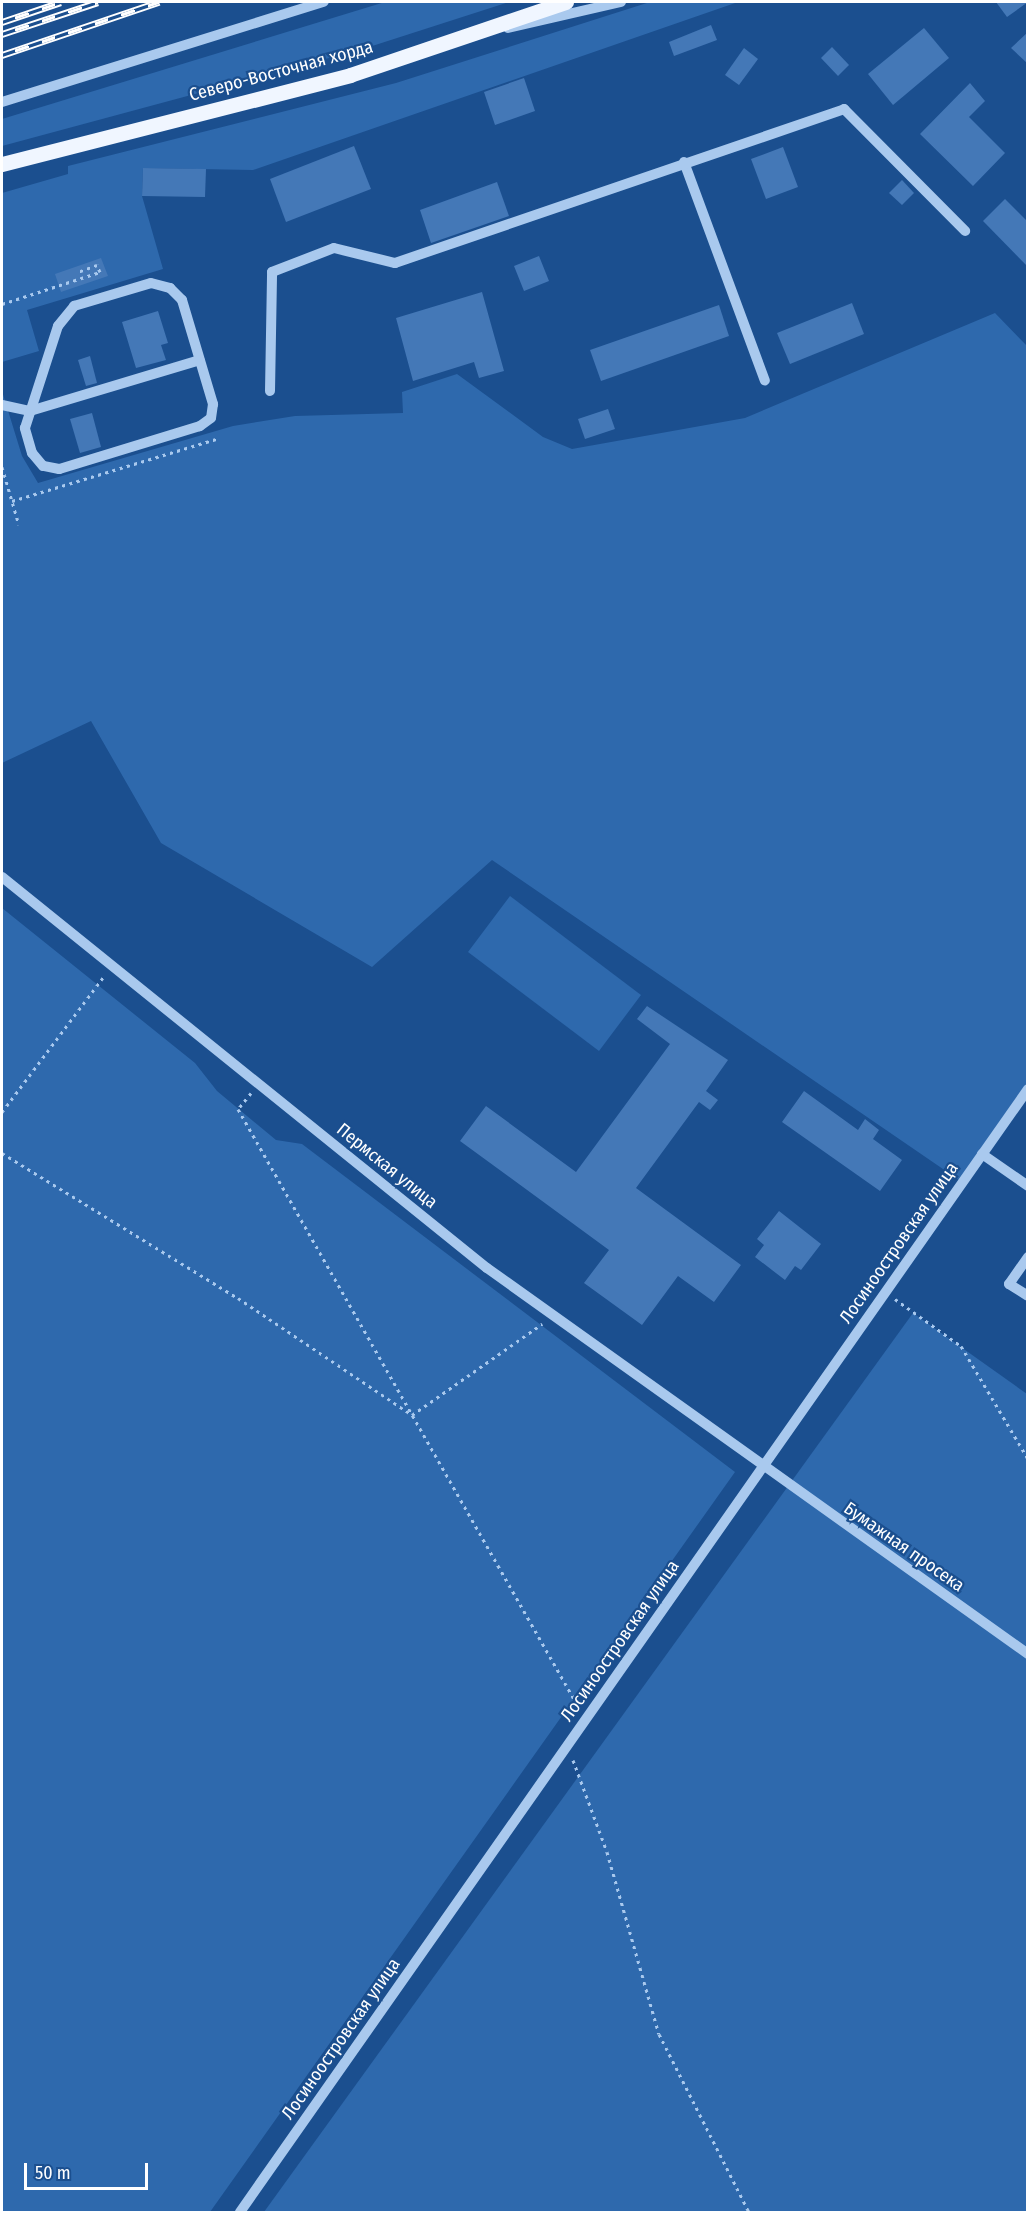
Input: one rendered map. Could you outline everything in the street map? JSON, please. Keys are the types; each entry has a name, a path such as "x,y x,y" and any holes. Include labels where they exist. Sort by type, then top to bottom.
{"main road":[{"name":"Северо-Восточная хорда","path":"2,164 339,78 567,2"}],"street":[{"path":"2,102 324,2"},
{"path":"449,42 621,2"},
{"path":"270,390 272,272 334,248 395,263 844,109 965,231"},
{"path":"684,162 765,381"},
{"path":"151,283 164,285 182,300 200,360 213,414 204,424 54,469 43,466 32,453 25,428 58,326 74,306 151,283"},
{"path":"2,405 30,411 200,360"},
{"name":"Пермская улица","path":"2,877 112,968 487,1268 762,1467"},
{"name":"Лосиноостровская улица","path":"240,2212 1028,1089"},
{"path":"982,1154 1028,1186"},
{"path":"1028,1257 1009,1284 1028,1296"},
{"name":"Бумажная просека","path":"762,1467 1028,1654"}],"path":[{"path":"2,304 100,272 97,265 78,272"},
{"path":"12,501 219,438"},
{"path":"2,467 19,525"},
{"path":"2,1112 112,968"},
{"path":"258,1085 238,1109 574,1699"},
{"path":"2,1153 238,1298 412,1415"},
{"path":"886,1292 961,1346 1028,1460"},
{"path":"412,1415 554,1316"},
{"path":"568,1745 607,1852 660,2034 749,2212"}],"shaded area":[{"path":"385,2 509,2 366,48 2,146 2,119"},
{"path":"650,2 738,2 253,170 143,168 142,196 163,269 27,310 39,351 2,362 2,193 68,174 68,166 396,83"},
{"path":"995,313 1028,347 1028,1081 959,1180 492,860 372,967 161,843 91,721 2,763 2,391 22,456 38,483 233,426 295,416 403,413 402,392 457,374 543,437 572,449 745,418"},
{"path":"510,896 641,995 599,1051 468,952"},
{"path":"2,908 195,1063 217,1091 276,1140 302,1144 735,1472 210,2212 2,2212"},
{"path":"913,1313 1027,1394 1027,2212 264,2212"}],"building":[{"path":"996,2 1028,2 1007,17"},
{"path":"711,25 717,40 674,56 669,42"},
{"path":"924,28 949,58 893,105 868,74"},
{"path":"1028,32 1028,64 1011,48"},
{"path":"832,47 849,65 838,76 821,58"},
{"path":"744,48 758,59 739,85 725,75"},
{"path":"524,78 535,111 495,125 484,92"},
{"path":"970,83 985,101 969,117 1005,153 973,186 920,134"},
{"path":"354,146 371,189 286,222 270,179"},
{"path":"783,147 798,187 766,199 751,159"},
{"path":"143,168 206,169 205,197 142,196"},
{"path":"902,180 914,193 902,205 889,193"},
{"path":"497,182 509,216 431,243 420,210"},
{"path":"1005,199 1028,222 1028,267 983,221"},
{"path":"539,256 549,281 524,291 514,266"},
{"path":"101,258 108,276 61,292 55,274"},
{"path":"482,292 504,371 479,378 474,362 413,381 396,318"},
{"path":"852,303 864,334 790,364 777,333"},
{"path":"719,305 729,336 601,381 590,350"},
{"path":"158,311 168,343 161,345 166,360 136,368 122,322"},
{"path":"90,356 97,383 86,386 78,360"},
{"path":"608,409 615,429 585,439 578,419"},
{"path":"92,413 101,447 80,453 70,419"},
{"path":"647,1006 728,1060 706,1091 718,1100 710,1110 699,1102 636,1188 741,1265 714,1302 678,1276 642,1325 584,1283 609,1250 460,1141 486,1106 576,1172 670,1044 637,1019"},
{"path":"804,1091 858,1130 865,1119 879,1130 873,1139 902,1160 880,1191 782,1122"},
{"path":"779,1211 821,1244 801,1270 795,1266 785,1280 755,1257 764,1245 757,1239"}],"railway":[{"path":"2,22 61,2"},
{"path":"2,34 98,2"},
{"path":"2,55 159,2"}]}
